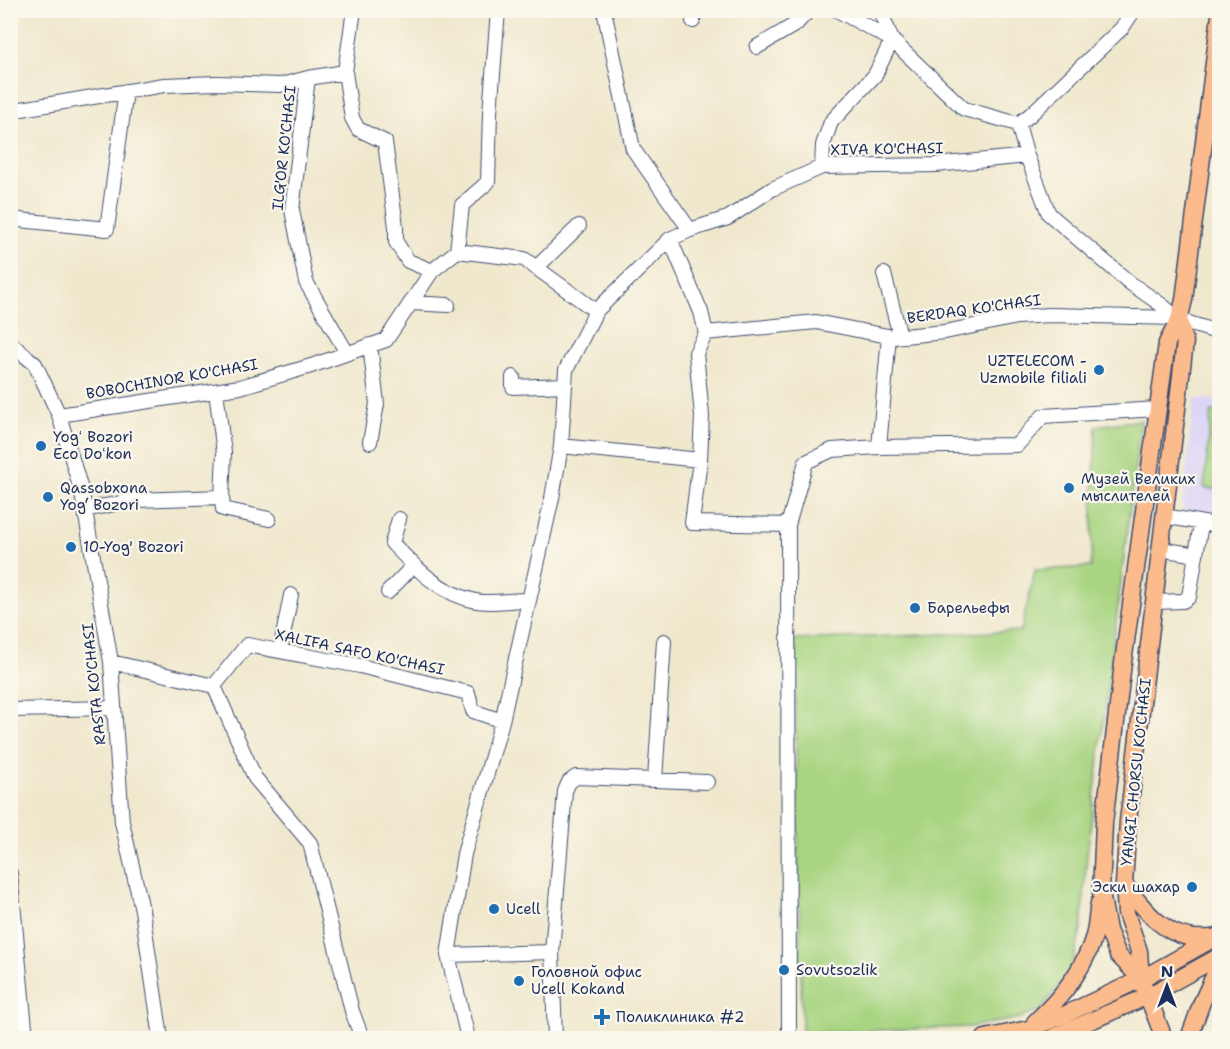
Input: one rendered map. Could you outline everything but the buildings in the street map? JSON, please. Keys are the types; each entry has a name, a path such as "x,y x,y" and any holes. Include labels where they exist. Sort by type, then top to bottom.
{"main road":[{"name":"YANGI CHORSU KO'CHASI","path":"1141,979 1118,955 1108,930 1101,893 1104,823 1167,343 1184,300 1213,121 1220,15"},
{"name":"YANGI CHORSU KO'CHASI","path":"1141,979 1139,951 1126,913 1124,884 1128,821 1185,342 1178,319"},
{"path":"1124,884 1151,917 1167,928 1187,937 1216,936"},
{"path":"1028,1029 1067,988 1083,963 1094,936 1101,893"},
{"path":"985,1038 1028,1029 1064,1015 1141,979 1216,936"},
{"path":"1057,1038 1148,996 1220,956"},
{"path":"1190,1038 1202,1002 1220,963"},
{"path":"1141,979 1164,1038"}],"street":[{"path":"354,10 345,72 352,118 358,129 385,142 396,242 408,261 432,272"},
{"path":"498,10 489,113 488,182 462,205 457,251 524,259 596,311"},
{"path":"604,10 633,149 690,230"},
{"path":"757,47 796,24 809,10"},
{"path":"837,10 892,40 964,109 1018,124"},
{"path":"822,167 823,145 831,122 875,75 892,40 879,10"},
{"path":"1018,124 1122,28 1134,10"},
{"path":"10,111 164,85 207,83 281,85 345,72"},
{"name":"ILG'OR KO'CHASI","path":"308,78 292,210 306,282 347,353"},
{"path":"10,219 108,229 126,91"},
{"path":"1018,124 1049,214 1130,283 1178,319 1220,333"},
{"name":"XIVA KO'CHASI","path":"448,955 464,854 502,721 552,498 561,446 566,370 596,311 670,239 728,218 772,189 822,167 935,165 1028,156"},
{"path":"536,268 579,226"},
{"path":"670,239 701,312 706,333 696,353 702,416 700,460 692,523 788,525"},
{"name":"BOBOCHINOR KO'CHASI","path":"59,415 240,387 386,339 432,272 457,251"},
{"path":"879,447 894,336 884,274"},
{"path":"411,303 448,305"},
{"name":"BERDAQ KO'CHASI","path":"706,333 816,322 894,336 945,332 1028,316 1178,319"},
{"name":"RASTA KO'CHASI","path":"10,343 35,364 59,415 84,510 111,662 122,822 142,910 161,1038"},
{"path":"370,345 377,404 370,442"},
{"path":"513,377 513,387 565,385"},
{"path":"216,391 224,453 223,509 269,519"},
{"path":"789,1038 788,525 806,462 832,450 1017,445 1043,416 1158,409"},
{"path":"561,446 700,460"},
{"path":"84,510 136,500 222,497"},
{"path":"1164,516 1220,526"},
{"path":"399,519 392,543 439,587 476,601 528,600"},
{"path":"1155,603 1183,601 1189,597 1201,524"},
{"path":"1161,549 1196,555"},
{"path":"388,592 414,565"},
{"path":"280,651 291,595"},
{"path":"655,780 664,641"},
{"name":"XALIFA SAFO KO'CHASI","path":"214,686 247,645 360,666 468,693 473,711 502,721"},
{"path":"111,662 214,686 255,778 310,843 352,1011 363,1038"},
{"path":"10,710 114,708"},
{"path":"555,1038 552,952 565,791 569,782 576,777 707,782"},
{"path":"10,873 26,1038"},
{"path":"468,1038 448,955 552,952"}],"shaded area":[{"path":"1194,399 1219,400 1219,515 1182,510"}],"green space":[{"path":"1211,412 1219,413 1219,490 1204,488"},
{"path":"1141,420 1087,855 1081,930 1071,969 1040,1011 1020,1018 970,1027 802,1033 794,640 1021,631 1035,570 1091,567 1096,426"}],"waterway":[{"path":"10,979 16,1038"}],"place":[{"name":"UZTELECOM - Uzmobile filiali","path":"1099,370"},
{"name":"Yogʻ Bozori Eco Doʻkon","path":"41,446"},
{"name":"Музей Великих мыслителей","path":"1069,488"},
{"name":"Qassobxona Yog‘ Bozori","path":"48,497"},
{"name":"10-Yog' Bozori","path":"71,547"},
{"name":"Барельефы","path":"915,608"},
{"name":"Эски шахар","path":"1192,887"},
{"name":"Ucell","path":"494,909"},
{"name":"Sovutsozlik","path":"784,970"},
{"name":"Головной офис Ucell Kokand","path":"519,981"},
{"name":"Поликлиника #2","path":"602,1017"}]}
